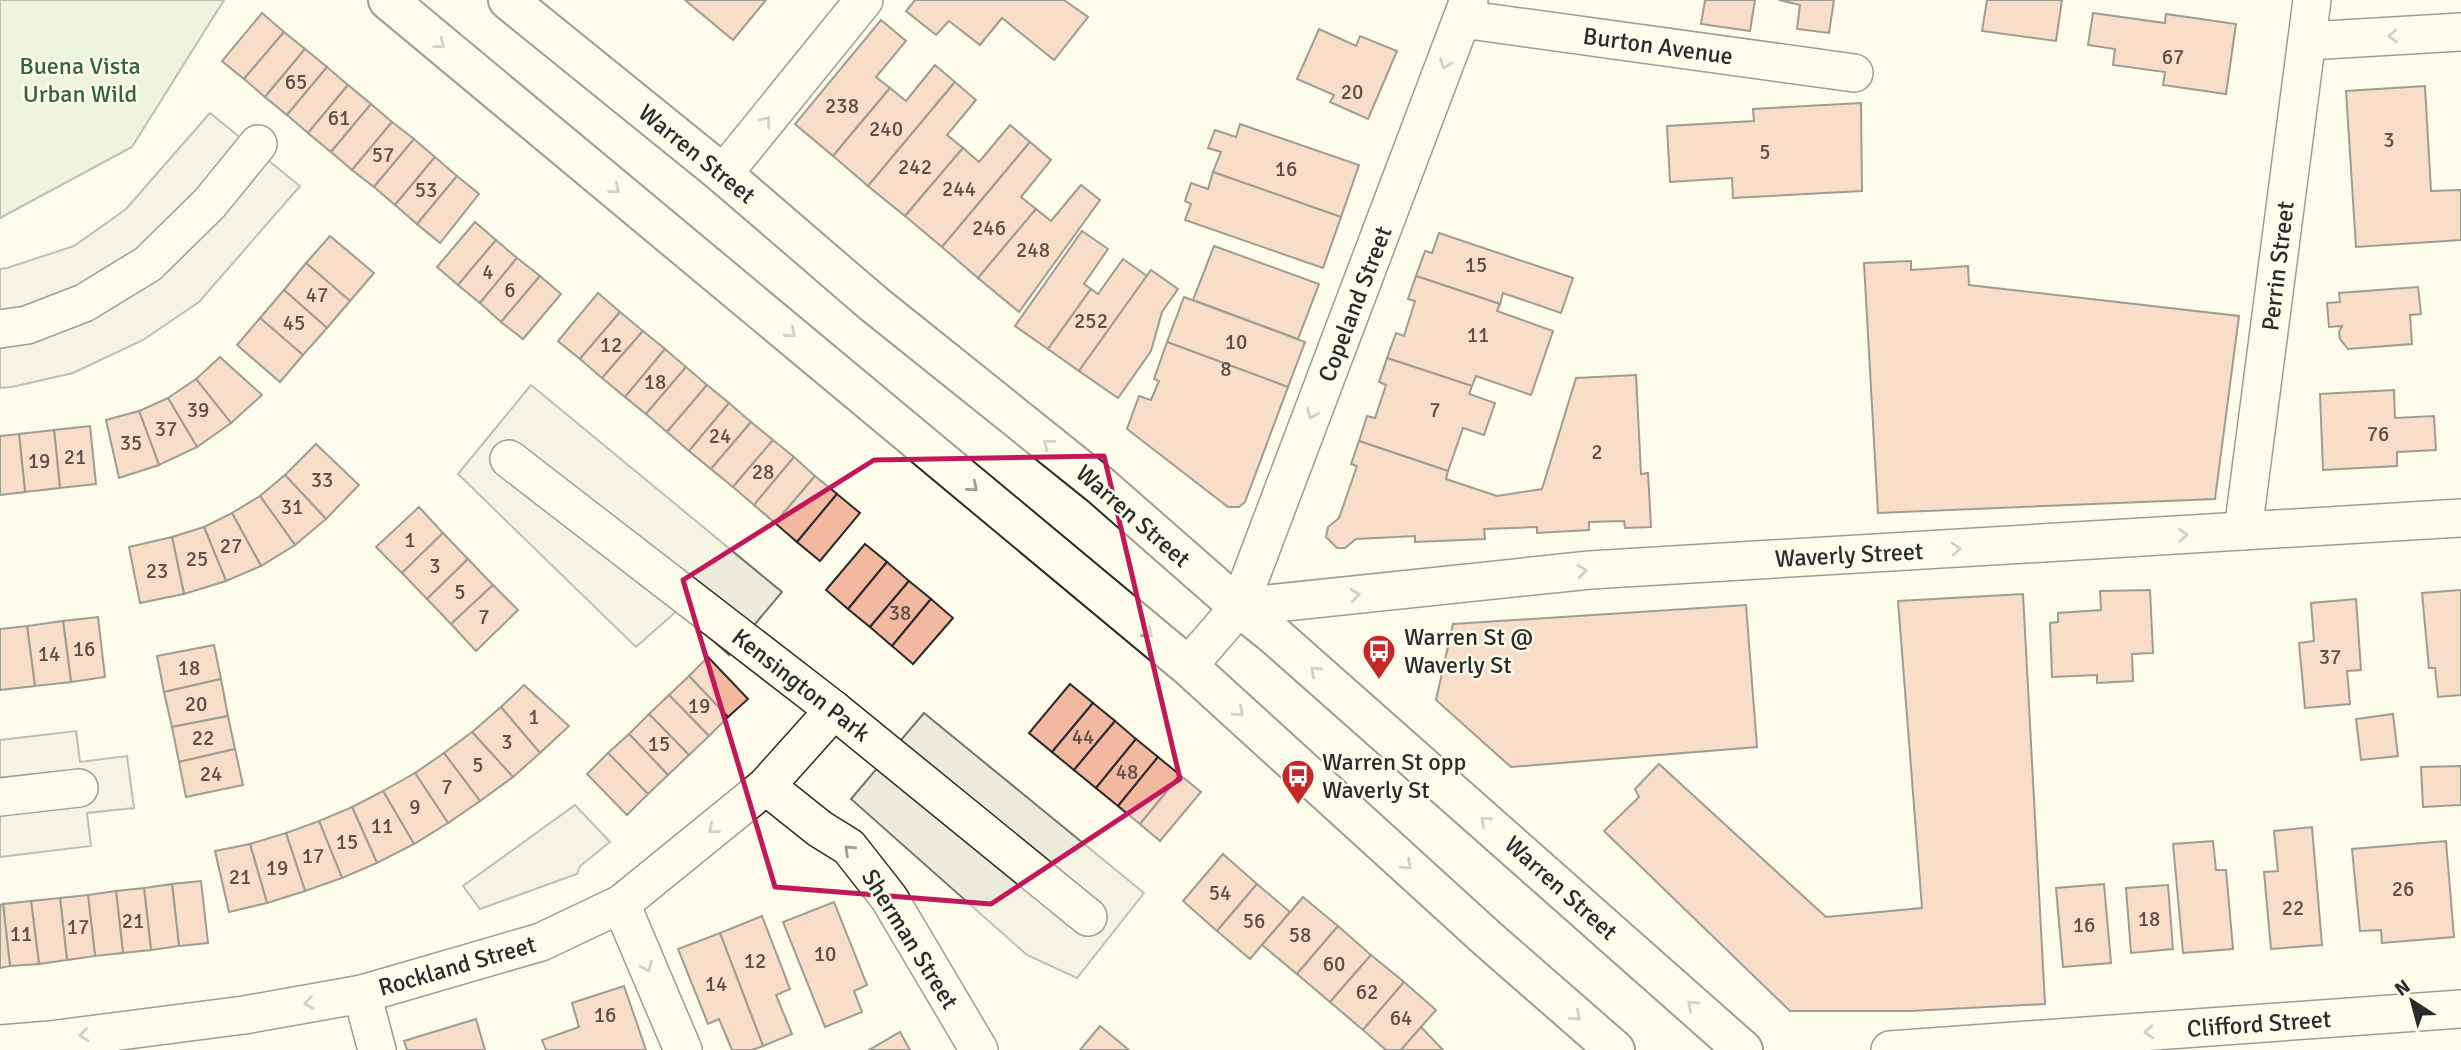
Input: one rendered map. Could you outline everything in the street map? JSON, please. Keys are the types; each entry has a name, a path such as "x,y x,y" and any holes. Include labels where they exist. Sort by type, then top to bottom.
{"main road":[{"path":"388,0 1188,666 1489,940 1615,1050"},
{"name":"Warren Street","path":"508,0 723,174 874,303 1101,486 1274,635 1743,1050"}],"street":[{"path":"723,174 864,0"},
{"name":"Perrin Street","path":"2243,531 2312,0"},
{"name":"Burton Avenue","path":"1465,10 1854,72"},
{"name":"Copeland Street","path":"1239,607 1465,10"},
{"path":"2308,41 2461,32"},
{"path":"0,329 27,325 84,303 148,264 210,203 258,144"},
{"name":"Kensington Park","path":"509,459 834,710 1088,917"},
{"name":"Waverly Street","path":"1239,607 1590,570 2461,518"},
{"path":"1188,666 1239,607"},
{"name":"Rockland Street","path":"0,1044 244,1015 362,994 541,942 621,904 766,786 834,710"},
{"name":"Sherman Street","path":"766,786 820,829 849,847 889,898 979,1050"},
{"path":"0,797 79,788"},
{"path":"621,904 683,1050"},
{"path":"362,994 377,1050"},
{"name":"Clifford Street","path":"1890,1050 2461,1009"}],"highlighted area":[{"path":"1104,456 1180,779 991,904 775,887 683,580 874,460"}],"green space":[{"name":"Buena Vista Urban Wild","path":"0,0 224,0 132,147 0,218"}],"shaded area":[{"path":"210,113 300,186 199,302 143,340 73,373 0,388 0,269 74,246 126,209"},
{"path":"531,385 782,592 729,655 679,609 636,647 458,474"},
{"path":"924,713 1144,893 1077,978 1027,955 851,799"},
{"path":"76,731 80,762 127,756 134,808 87,813 91,846 0,857 0,740"},
{"path":"575,805 610,842 580,866 577,874 480,909 463,886"}],"building":[{"path":"685,0 766,0 733,40"},
{"path":"915,0 1064,0 1088,17 1054,60 1002,18 980,45 949,21 936,35 906,11"},
{"path":"1705,0 1755,0 1750,31 1701,24"},
{"path":"1779,0 1834,0 1829,33 1797,29 1800,5"},
{"path":"1987,0 2062,0 2056,41 1982,31"},
{"path":"262,13 284,32 244,79 222,61"},
{"path":"2093,13 2165,23 2166,14 2236,24 2226,94 2163,85 2165,72 2113,65 2115,49 2088,45"},
{"path":"881,20 906,41 876,77 890,88 833,156 795,124"},
{"path":"1319,29 1356,46 1360,36 1397,51 1368,119 1330,102 1334,95 1297,79"},
{"path":"284,32 305,49 265,97 244,79"},
{"path":"305,49 327,67 287,115 265,97"},
{"path":"935,65 955,82 868,186 833,156 890,88 906,101"},
{"path":"327,67 348,85 308,133 287,115"},
{"path":"955,82 976,100 947,135 963,148 905,216 868,186"},
{"path":"348,85 371,104 331,152 308,133"},
{"path":"2425,86 2431,191 2461,190 2461,240 2356,247 2346,91"},
{"path":"1861,103 1862,191 1733,198 1732,178 1670,182 1667,126 1754,121 1753,109"},
{"path":"371,104 392,122 352,170 331,152"},
{"path":"392,122 414,139 374,187 352,170"},
{"path":"1240,124 1359,165 1341,217 1213,172 1221,152 1208,148 1215,130 1236,137"},
{"path":"1010,125 1030,142 942,247 905,216 963,148 979,162"},
{"path":"414,139 435,157 395,205 374,187"},
{"path":"1030,142 1051,160 1021,197 1036,209 978,278 942,247"},
{"path":"435,157 457,176 417,224 395,205"},
{"path":"1213,172 1341,217 1323,268 1185,220 1191,204 1185,201 1191,183 1208,189"},
{"path":"457,176 479,194 440,243 417,224"},
{"path":"1081,185 1100,200 1019,312 978,278 1036,209 1051,221"},
{"path":"475,222 496,240 458,285 437,267"},
{"path":"1082,231 1108,249 1084,284 1091,289 1048,349 1015,326"},
{"path":"1439,233 1573,278 1561,313 1503,293 1500,304 1416,276 1425,251 1432,253"},
{"path":"330,236 374,273 350,301 306,263"},
{"path":"496,240 517,258 480,303 458,285"},
{"path":"1214,246 1319,284 1298,339 1193,300"},
{"path":"517,258 540,276 501,322 480,303"},
{"path":"1123,259 1147,276 1079,371 1048,349 1091,289 1098,294"},
{"path":"1911,261 1911,270 1968,266 1969,285 2239,316 2215,499 1878,513 1864,263"},
{"path":"306,263 350,301 327,328 284,290"},
{"path":"1151,270 1178,289 1162,312 1151,351 1118,398 1079,371"},
{"path":"540,276 561,294 523,339 501,322"},
{"path":"1416,276 1500,304 1497,311 1553,331 1531,395 1476,376 1472,386 1387,358 1396,333 1404,336 1415,301 1408,299"},
{"path":"2418,287 2421,314 2410,315 2412,344 2348,349 2340,339 2342,326 2329,327 2327,303 2340,302 2339,293"},
{"path":"284,290 327,328 303,355 260,318"},
{"path":"598,293 620,312 580,359 558,341"},
{"path":"1184,297 1305,342 1288,387 1167,342"},
{"path":"620,312 643,331 602,378 580,359"},
{"path":"260,318 303,355 280,382 237,345"},
{"path":"643,331 665,349 625,397 602,378"},
{"path":"1167,342 1288,387 1245,502 1239,507 1228,507 1127,429 1139,396 1151,400 1159,381 1154,379"},
{"path":"665,349 686,367 646,414 625,397"},
{"path":"220,357 262,395 231,423 196,379"},
{"path":"1387,358 1472,386 1469,394 1495,403 1484,435 1463,428 1448,471 1359,441 1367,416 1375,418 1386,385 1379,382"},
{"path":"686,367 707,385 667,432 646,414"},
{"path":"1636,375 1641,474 1648,473 1651,527 1625,528 1624,521 1589,522 1589,530 1537,533 1537,527 1484,529 1485,539 1415,542 1415,536 1356,539 1345,548 1337,548 1326,537 1328,527 1339,518 1357,466 1351,464 1359,441 1448,471 1446,479 1497,496 1542,489 1576,378"},
{"path":"196,379 231,423 197,447 168,398"},
{"path":"707,385 729,403 689,451 667,432"},
{"path":"2394,390 2395,418 2434,416 2436,450 2397,452 2397,466 2323,470 2320,394"},
{"path":"168,398 197,447 159,465 139,411"},
{"path":"729,403 751,422 711,469 689,451"},
{"path":"139,411 159,465 119,478 106,420"},
{"path":"751,422 773,440 733,487 711,469"},
{"path":"90,426 96,484 60,488 54,430"},
{"path":"54,430 60,488 25,492 19,434"},
{"path":"19,434 25,492 0,495 0,436"},
{"path":"773,440 794,457 754,505 733,487"},
{"path":"316,444 359,485 326,519 285,475"},
{"path":"794,457 815,476 775,523 754,505"},
{"path":"285,475 326,519 295,545 260,496"},
{"path":"815,476 837,494 797,542 775,523"},
{"path":"837,494 860,513 820,561 797,542"},
{"path":"260,496 295,545 261,566 232,513"},
{"path":"419,507 443,533 402,573 376,547"},
{"path":"232,513 261,566 226,581 204,527"},
{"path":"204,527 226,581 184,594 172,537"},
{"path":"443,533 468,559 427,599 402,573"},
{"path":"172,537 184,594 140,603 129,547"},
{"path":"865,544 887,562 848,609 826,590"},
{"path":"468,559 493,585 451,624 427,599"},
{"path":"887,562 909,581 870,627 848,609"},
{"path":"909,581 931,599 892,646 870,627"},
{"path":"493,585 518,610 476,651 451,624"},
{"path":"2150,590 2153,653 2132,654 2133,681 2097,683 2097,675 2052,677 2050,623 2058,622 2058,613 2101,610 2100,591"},
{"path":"2461,590 2461,695 2438,697 2435,668 2429,668 2422,593"},
{"path":"2023,594 2045,1004 1911,1011 1790,1011 1604,831 1639,797 1635,789 1659,764 1826,917 1922,908 1898,601"},
{"path":"931,599 953,618 913,664 892,646"},
{"path":"2356,599 2361,670 2347,671 2350,704 2305,708 2299,643 2314,641 2311,603"},
{"path":"1746,605 1757,747 1511,767 1436,700 1453,624"},
{"path":"98,617 105,677 71,682 63,621"},
{"path":"63,621 71,682 35,686 27,626"},
{"path":"27,626 35,686 0,690 0,629"},
{"path":"214,645 221,679 164,692 157,656"},
{"path":"708,657 748,699 728,717 689,676"},
{"path":"689,676 728,717 709,736 669,695"},
{"path":"221,679 228,716 172,727 164,692"},
{"path":"1070,684 1093,703 1052,752 1029,733"},
{"path":"524,685 569,726 540,753 501,707"},
{"path":"669,695 709,736 689,755 649,714"},
{"path":"1093,703 1115,721 1074,770 1052,752"},
{"path":"501,707 540,753 513,777 472,732"},
{"path":"649,714 689,755 668,775 629,734"},
{"path":"2393,714 2398,756 2361,760 2356,719"},
{"path":"228,716 235,749 179,762 172,727"},
{"path":"1115,721 1136,739 1096,788 1074,770"},
{"path":"472,732 513,777 480,801 444,753"},
{"path":"629,734 668,775 648,794 608,753"},
{"path":"1136,739 1158,757 1118,806 1096,788"},
{"path":"235,749 243,785 186,797 179,762"},
{"path":"444,753 480,801 448,823 415,773"},
{"path":"608,753 648,794 627,815 587,774"},
{"path":"1158,757 1180,775 1140,824 1118,806"},
{"path":"2461,766 2461,805 2423,807 2421,767"},
{"path":"415,773 448,823 414,844 383,791"},
{"path":"1180,775 1201,792 1160,841 1140,824"},
{"path":"383,791 414,844 377,863 352,807"},
{"path":"352,807 377,863 342,878 319,821"},
{"path":"319,821 342,878 305,891 286,833"},
{"path":"2312,827 2322,945 2271,949 2264,872 2278,871 2274,831"},
{"path":"286,833 305,891 267,903 250,844"},
{"path":"2213,841 2216,870 2226,870 2233,949 2183,953 2173,844"},
{"path":"2446,841 2454,937 2382,943 2381,930 2360,931 2352,849"},
{"path":"250,844 267,903 229,912 215,851"},
{"path":"1223,854 1257,884 1217,931 1183,901"},
{"path":"201,881 208,943 179,946 172,884"},
{"path":"172,884 179,946 151,950 144,888"},
{"path":"1257,884 1290,912 1250,959 1217,931"},
{"path":"2104,884 2111,963 2063,967 2056,888"},
{"path":"2168,885 2173,949 2131,953 2126,888"},
{"path":"144,888 151,950 123,953 116,891"},
{"path":"116,891 123,953 95,956 88,895"},
{"path":"88,895 95,956 67,960 60,898"},
{"path":"1303,897 1338,926 1297,974 1262,945"},
{"path":"60,898 67,960 39,964 31,901"},
{"path":"31,901 39,964 10,966 3,904"},
{"path":"834,902 867,985 854,991 862,1012 825,1027 783,922"},
{"path":"3,904 10,966 0,968 0,905"},
{"path":"762,916 790,989 776,995 792,1034 763,1046 720,933"},
{"path":"1338,926 1371,955 1330,1002 1297,974"},
{"path":"720,933 763,1046 752,1050 732,1050 719,1019 708,1024 678,949"},
{"path":"1371,955 1404,982 1363,1030 1330,1002"},
{"path":"1404,982 1436,1010 1401,1050 1386,1050 1363,1030"},
{"path":"624,986 646,1050 546,1050 542,1040 579,1027 572,1003"},
{"path":"476,1019 485,1050 407,1050 404,1041"},
{"path":"1100,1026 1129,1050 1080,1050"},
{"path":"1421,1027 1443,1050 1401,1050"},
{"path":"900,1032 910,1050 869,1050"}],"place":[{"name":"Warren St @ Waverly St","path":"1379,681"},
{"name":"Warren St opp Waverly St","path":"1298,806"}]}
